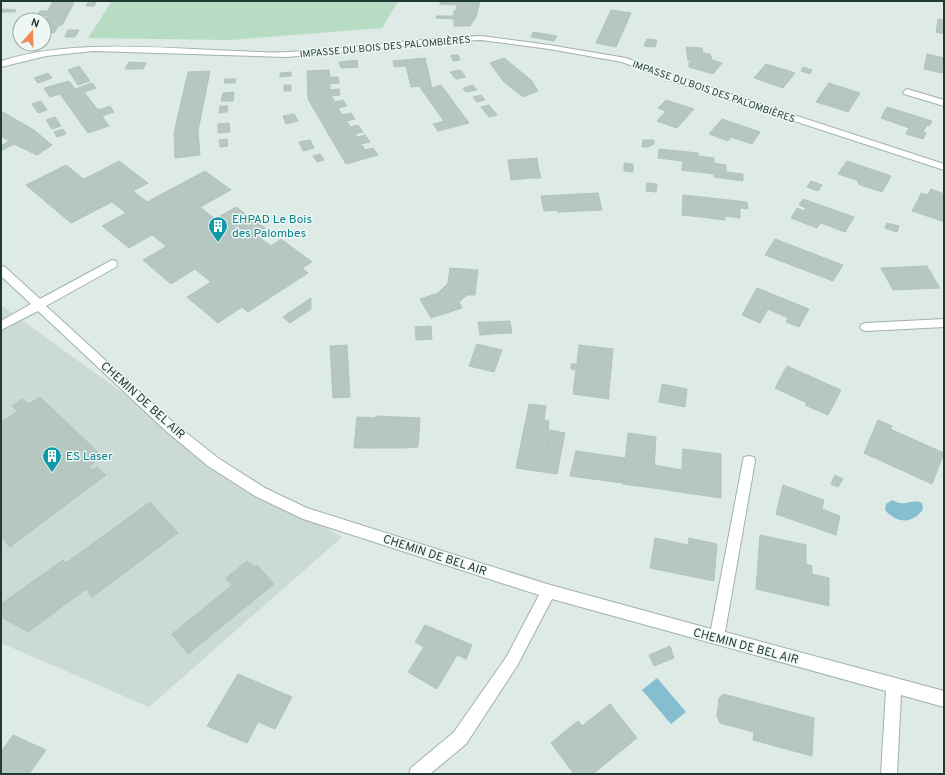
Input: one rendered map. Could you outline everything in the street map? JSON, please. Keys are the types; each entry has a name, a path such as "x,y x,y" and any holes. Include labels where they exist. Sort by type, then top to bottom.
{"street":[{"name":"IMPASSE DU BOIS DES PALOMBIÈRES","path":"1,64 16,58 63,51 93,49 287,55 453,39 481,38 549,47 623,60 640,65 674,80 944,167"},
{"path":"907,92 944,103"},
{"path":"1,326 112,264"},
{"name":"CHEMIN DE BEL AIR","path":"1,270 170,427 213,462 260,492 303,513 547,591 944,699"},
{"path":"866,327 944,323"},
{"path":"717,638 749,461"},
{"path":"417,774 460,738 512,661 543,603 547,591"},
{"path":"889,774 894,686"}],"shaded area":[{"path":"1,305 170,427 213,462 342,537 149,707 1,643"}],"green space":[{"path":"112,1 398,1 382,28 230,40 88,38"}],"water":[{"path":"892,500 902,503 920,502 922,503 923,509 919,514 910,520 900,520 890,515 885,510 886,504"},
{"path":"657,678 686,712 671,724 642,690"}],"building":[{"path":"53,1 72,1 71,3 74,3 62,25 59,25 54,33 52,33 52,12 39,12 48,11"},
{"path":"89,1 97,1 94,6 86,6"},
{"path":"480,1 476,17 470,26 454,26 454,19 436,18 436,16 454,16 454,11 457,9 457,5 440,4 440,2"},
{"path":"1,9 16,10 15,12 1,12"},
{"path":"611,10 631,13 616,47 596,43"},
{"path":"938,19 944,20 944,34 936,32"},
{"path":"68,30 79,30 75,37 65,37"},
{"path":"533,32 557,36 554,41 531,37"},
{"path":"647,39 657,40 655,47 644,46"},
{"path":"686,47 702,48 703,53 710,54 712,60 722,63 713,74 689,67 689,62 691,62 691,60 688,60"},
{"path":"927,54 944,58 944,69 942,73 924,69"},
{"path":"451,55 458,55 460,60 453,61"},
{"path":"425,58 432,88 441,85 469,123 438,131 433,124 444,121 419,86 411,87 406,66 394,67 393,61"},
{"path":"504,58 531,80 538,91 523,97 504,82 490,63"},
{"path":"357,60 358,67 341,68 339,62"},
{"path":"129,62 146,63 143,69 125,69"},
{"path":"766,64 795,73 783,88 754,78"},
{"path":"79,66 90,81 78,85 68,70"},
{"path":"803,67 812,70 810,74 801,71"},
{"path":"329,70 330,77 338,77 339,83 330,84 330,90 339,89 340,95 331,96 335,102 343,100 347,106 338,108 342,115 351,113 355,119 347,121 350,127 358,125 363,132 355,134 357,137 365,135 370,142 361,144 365,150 373,148 378,155 346,164 308,99 307,71"},
{"path":"460,70 466,77 456,79 450,72"},
{"path":"210,71 198,131 200,155 175,158 174,133 188,72"},
{"path":"291,72 291,76 280,77 280,73"},
{"path":"48,73 52,78 38,83 34,78"},
{"path":"225,79 236,79 235,83 224,83"},
{"path":"69,81 75,89 92,83 96,88 84,92 98,110 110,106 114,112 102,116 109,126 88,133 60,94 50,97 44,88"},
{"path":"829,83 860,93 848,112 836,108 837,106 822,101 826,95 822,93"},
{"path":"284,85 291,85 291,91 284,91"},
{"path":"473,85 477,90 466,92 463,88"},
{"path":"234,92 233,101 221,101 223,93"},
{"path":"822,93 826,95 822,101 837,106 836,108 816,102"},
{"path":"481,95 485,100 477,102 473,97"},
{"path":"666,100 694,109 677,128 657,121 666,111 658,108"},
{"path":"41,101 47,110 38,113 32,104"},
{"path":"489,105 497,115 489,117 481,107"},
{"path":"220,106 228,106 227,112 219,113"},
{"path":"887,107 932,121 929,126 927,125 923,132 926,133 923,139 906,134 909,128 881,118"},
{"path":"1,111 34,130 52,145 37,155 14,144 1,151 1,146 9,141 1,136"},
{"path":"294,114 298,121 286,124 283,116"},
{"path":"55,117 61,126 52,129 46,120"},
{"path":"722,119 760,132 752,144 731,137 728,141 709,134"},
{"path":"229,123 230,132 218,133 218,124"},
{"path":"63,129 66,134 57,137 54,132"},
{"path":"227,139 228,146 220,147 219,140"},
{"path":"310,140 314,148 303,151 299,142"},
{"path":"643,140 654,140 654,144 648,147 642,147"},
{"path":"659,149 698,153 698,156 714,158 714,163 726,165 726,172 743,174 743,181 714,177 714,174 682,170 683,161 658,158"},
{"path":"320,154 324,160 317,162 313,156"},
{"path":"537,158 538,166 529,166 527,159"},
{"path":"527,159 529,166 509,167 508,160"},
{"name":"EHPAD Le Bois des Palombes","path":"119,161 148,183 133,191 147,202 205,171 231,190 200,207 215,219 236,207 265,228 255,234 271,246 281,239 312,262 302,268 308,273 248,312 242,307 218,323 187,297 211,282 195,269 171,284 143,260 167,246 170,249 174,246 157,232 129,248 102,226 126,213 112,202 71,223 26,185 66,165 87,182 105,172 102,170"},
{"path":"847,161 891,176 882,192 858,184 859,181 838,174"},
{"path":"624,163 633,164 633,172 624,171"},
{"path":"529,166 538,166 541,178 532,178"},
{"path":"529,166 532,178 511,180 509,167"},
{"path":"102,170 105,172 87,182 84,179"},
{"path":"811,181 822,185 818,191 807,187"},
{"path":"647,183 657,184 656,192 646,191"},
{"path":"931,189 944,194 944,216 942,221 912,211 919,198 925,200"},
{"path":"598,193 602,210 558,212 557,210 544,211 541,196"},
{"path":"921,193 928,195 925,200 919,198"},
{"path":"683,195 747,202 748,209 740,208 740,218 709,214 709,218 682,215"},
{"path":"803,199 854,217 845,232 821,223 817,228 791,218 797,208 804,211 806,208 799,205"},
{"path":"709,214 725,216 725,220 709,218"},
{"path":"887,223 899,226 897,232 885,228"},
{"path":"157,232 174,246 170,249 152,235"},
{"path":"775,239 843,265 833,281 765,255"},
{"path":"927,266 940,288 893,290 881,268"},
{"path":"450,268 478,270 475,295 467,295 459,302 462,308 431,318 420,299 438,293 448,283"},
{"path":"757,288 809,309 799,327 786,322 788,318 768,309 760,323 742,315"},
{"path":"311,298 311,309 290,323 283,317"},
{"path":"510,321 512,333 492,334 490,322"},
{"path":"478,322 490,322 492,334 480,335"},
{"path":"431,326 432,339 416,340 415,327"},
{"path":"477,344 502,350 494,372 469,366"},
{"path":"347,345 350,397 333,398 330,346"},
{"path":"579,345 613,349 609,390 574,385 576,370 580,367 577,364"},
{"path":"571,364 577,364 580,367 576,370 571,369"},
{"path":"787,366 841,390 828,415 805,405 807,403 775,388"},
{"path":"662,384 687,389 685,407 659,402"},
{"path":"574,385 609,390 609,399 573,394"},
{"name":"ES Laser","path":"40,397 102,456 89,467 92,470 97,467 106,475 10,547 1,537 1,422 18,411 12,406 23,399 28,404"},
{"path":"529,404 546,406 544,420 549,421 548,433 550,433 547,447 562,448 557,474 516,468"},
{"path":"376,416 420,418 418,447 404,448 404,445 375,445 375,448 354,448 357,417 375,418"},
{"path":"878,420 892,426 890,429 944,453 932,484 864,453"},
{"path":"550,430 565,433 562,448 547,447"},
{"path":"628,433 656,437 653,488 623,484"},
{"path":"375,445 404,445 404,448 375,448"},
{"path":"683,449 721,454 721,498 653,488 654,465 682,470"},
{"path":"576,451 625,458 623,483 570,476"},
{"path":"835,475 843,479 838,487 831,484"},
{"path":"783,485 824,500 822,509 840,516 836,535 776,514"},
{"path":"150,502 178,533 92,597 86,589 28,632 1,617 1,604 63,560 66,563"},
{"path":"760,535 806,545 806,564 812,566 812,574 829,578 829,606 756,589"},
{"path":"655,538 688,545 689,538 717,544 714,581 650,568"},
{"path":"247,561 254,567 232,585 226,578"},
{"path":"257,565 274,584 188,654 172,634"},
{"path":"425,625 472,645 466,659 457,655 437,689 408,672 424,647 415,642"},
{"path":"670,646 674,658 654,666 649,655"},
{"path":"238,674 292,697 275,729 258,722 247,743 207,726"},
{"path":"723,694 814,718 812,756 764,743 764,735 720,723 717,716 719,698"},
{"path":"610,704 637,738 593,774 574,774 551,743 564,732 568,737"},
{"path":"578,721 583,726 568,737 564,732"},
{"path":"754,732 764,735 764,743 753,740"},
{"path":"13,735 46,750 29,774 1,774 1,752"}],"place":[{"name":"EHPAD Le Bois des Palombes","path":"218,243"},
{"name":"ES Laser","path":"52,473"}]}
